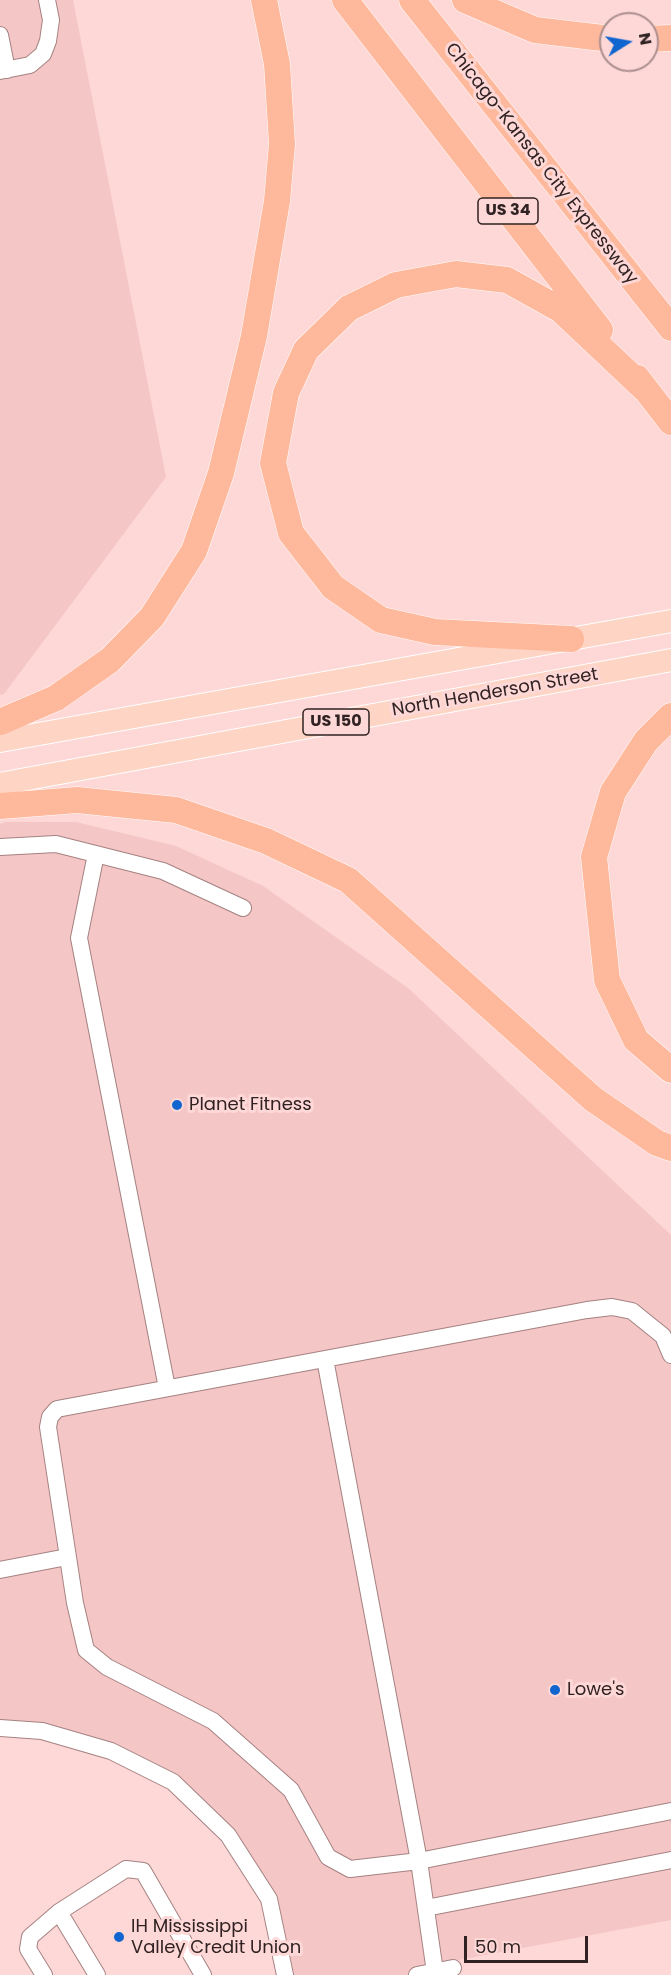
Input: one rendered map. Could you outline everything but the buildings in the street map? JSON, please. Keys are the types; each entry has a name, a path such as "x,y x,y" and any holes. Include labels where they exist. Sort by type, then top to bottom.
{"highway":[{"path":"0,722 56,698 110,660 152,617 194,551 221,473 254,336 277,201 282,144 277,64 264,0"},
{"name":"US 34","path":"345,0 671,422"},
{"name":"Chicago-Kansas City Expressway","path":"412,0 671,328"},
{"path":"465,0 535,30 599,38"},
{"path":"571,639 435,632 381,620 333,586 291,533 273,464 286,393 306,350 349,308 396,285 456,274 507,280 561,310 647,391"},
{"path":"671,716 646,741 613,792 594,857 607,980 636,1040 671,1070"},
{"path":"0,806 77,800 176,810 266,841 348,880 593,1099 657,1143 671,1148"}],"main road":[{"name":"US 150","path":"0,741 671,621"},
{"name":"North Henderson Street","path":"0,784 671,660"}],"street":[{"path":"0,35 4,70 30,65 43,54 48,41 51,20 47,0"},
{"path":"0,847 56,844 96,854 163,871 243,908"},
{"path":"96,854 79,938 167,1388"},
{"path":"671,1355 663,1336 632,1311 612,1307 586,1310 57,1409 50,1417 48,1427 67,1557 86,1650 107,1667 213,1721 291,1790 328,1857 350,1869 419,1861 671,1811"},
{"path":"325,1359 419,1861 435,1972"},
{"path":"0,1570 67,1557"},
{"path":"0,1728 42,1731 111,1751 173,1782 228,1835 269,1899 285,1975"},
{"path":"426,1908 671,1860"},
{"path":"44,1975 28,1949 30,1937 59,1912 126,1869 143,1871 203,1975"},
{"path":"59,1912 97,1975"},
{"path":"417,1975 453,1968"}],"shaded area":[{"path":"0,0 73,0 166,477 4,694 0,695"},
{"path":"6,822 76,822 176,846 263,886 408,988 671,1235 671,1920 459,1960 435,1972 417,1975 285,1975 269,1899 228,1835 173,1782 111,1751 0,1728 0,824"}],"place":[{"name":"Planet Fitness","path":"177,1105"},
{"name":"Lowe's","path":"555,1690"},
{"name":"IH Mississippi Valley Credit Union","path":"119,1937"}]}
